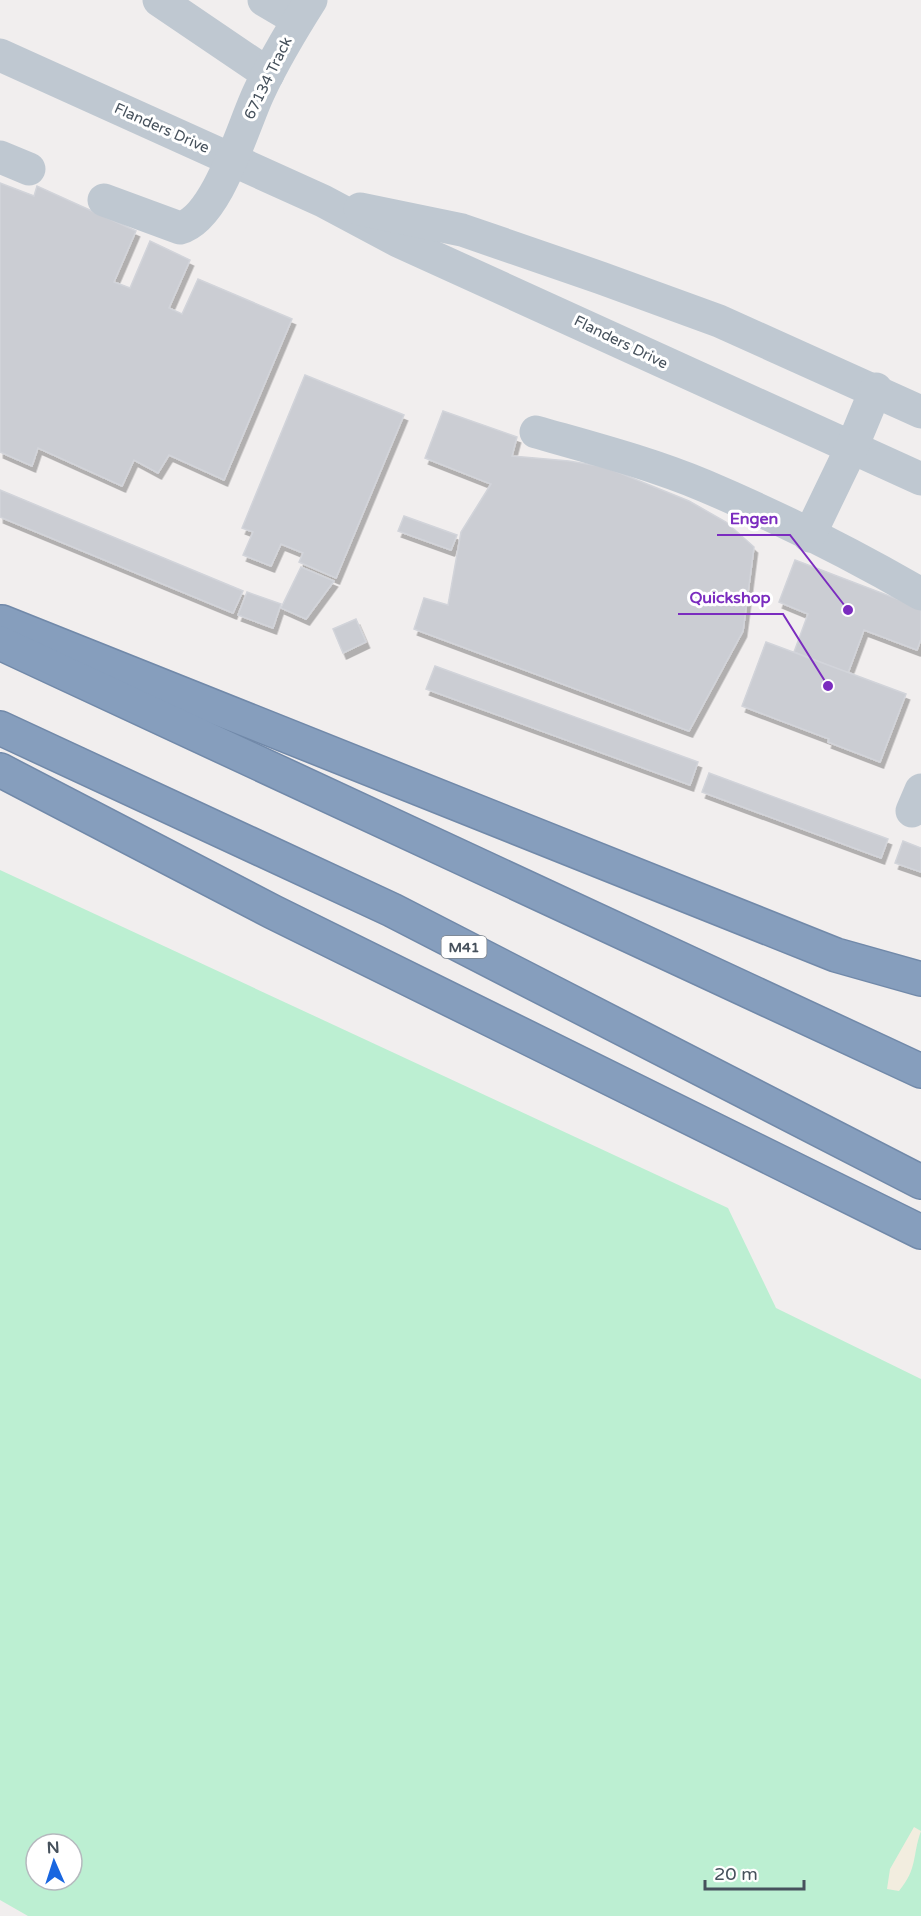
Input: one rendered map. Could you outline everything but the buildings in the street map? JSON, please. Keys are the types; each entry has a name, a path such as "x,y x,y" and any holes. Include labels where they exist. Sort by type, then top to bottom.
{"highway":[{"path":"0,621 837,955 921,980"},
{"path":"0,644 921,1071"},
{"name":"M41","path":"0,728 392,910 921,1182"},
{"path":"0,770 273,912 921,1232"}],"street":[{"path":"159,0 268,74"},
{"path":"264,0 305,10"},
{"name":"67134 Track","path":"104,201 170,226 188,226 214,197 268,74 305,10"},
{"name":"Flanders Drive","path":"0,54 323,201 398,241 921,479"},
{"name":"Flanders Drive","path":"323,201 462,230 718,321 876,389 921,412"},
{"path":"809,536 852,447 876,389"},
{"path":"536,432 638,461 704,486 809,536 921,594"}],"green space":[{"path":"0,870 728,1208 776,1308 921,1379 921,1916 28,1916 0,1900"}],"sand":[{"path":"914,1827 921,1831 909,1875 899,1891 887,1889 890,1869"}],"place":[{"name":"Engen","path":"848,610"},
{"name":"Quickshop","path":"828,686"}]}
